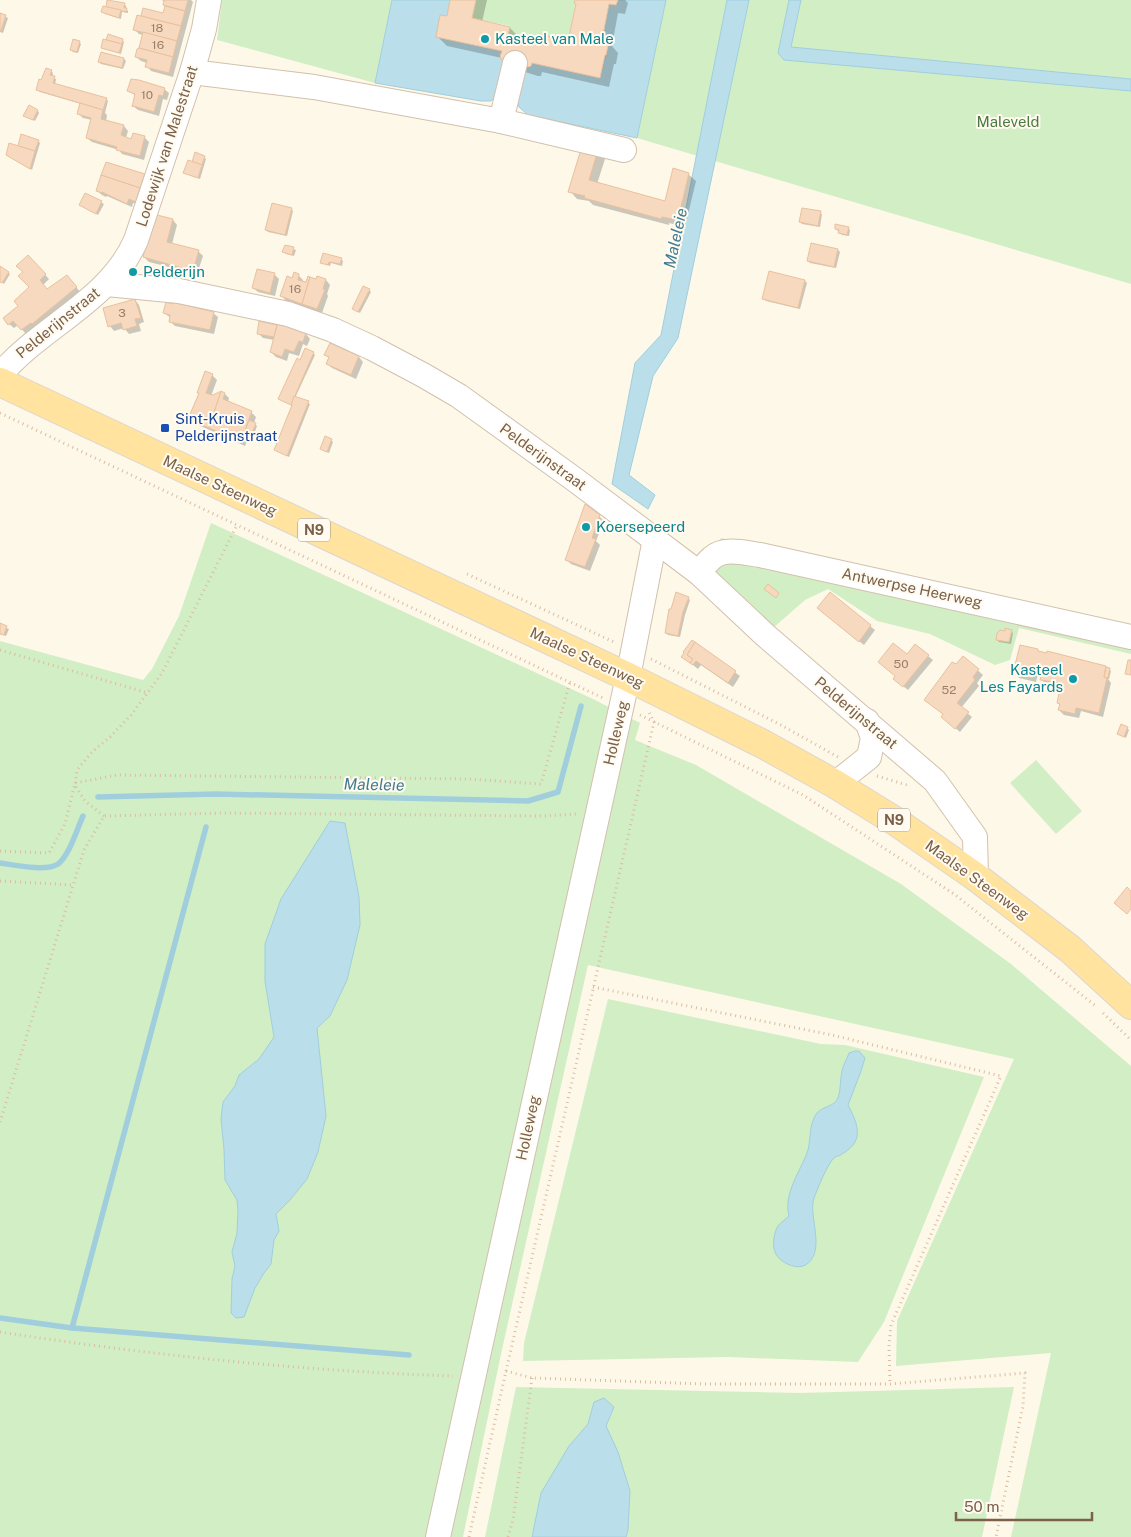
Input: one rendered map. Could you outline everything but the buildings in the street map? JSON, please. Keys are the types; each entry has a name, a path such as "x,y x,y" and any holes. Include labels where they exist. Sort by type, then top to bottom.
{"main road":[{"name":"Maalse Steenweg","path":"0,382 628,677 763,744 895,821 976,877 1070,949 1131,1005"}],"street":[{"name":"Lodewijk van Malestraat","path":"107,284 129,256 136,240 192,72 204,29 209,0"},
{"path":"503,114 514,63"},
{"path":"192,72 503,114 624,150"},
{"name":"Pelderijnstraat","path":"0,375 26,349 107,284 179,291 288,314 333,330 372,348 459,396 699,573 765,636 867,721 935,781 974,837 976,877"},
{"name":"Holleweg","path":"438,1537 622,706 655,539"},
{"name":"Antwerpse Heerweg","path":"699,573 714,556 725,552 760,555 1131,637"},
{"path":"834,784 869,757 873,738 867,721"}],"path":[{"path":"0,413 622,706 803,795 954,894 1097,1007 1131,1040"},
{"path":"0,851 49,853 65,824 77,770 92,752 110,737 131,715 162,673 237,525"},
{"path":"0,650 148,692"},
{"path":"75,783 118,775 468,779 541,784 570,682"},
{"name":"Holleweg","path":"646,707 654,722"},
{"path":"469,1537 654,722"},
{"path":"75,783 85,801 104,816 222,813 543,816 597,812"},
{"path":"0,1122 72,885 84,850 104,816"},
{"path":"0,880 72,885"},
{"path":"593,987 832,1035 1001,1076 891,1325 889,1346 890,1384"},
{"path":"0,1332 142,1352 267,1364 376,1373 474,1376"},
{"path":"506,1371 532,1378 704,1384 890,1384 1025,1373 1023,1406 996,1537"},
{"path":"508,1537 513,1520 532,1378"}],"green space":[{"path":"222,0 392,0 375,83 217,40"},
{"path":"476,0 575,0 574,3 576,4 568,41 539,34 537,40 533,37 529,40 508,35 510,26 472,18"},
{"name":"Maleveld","path":"666,0 1131,0 1131,284 637,138"},
{"path":"211,523 593,699 640,723 635,740 696,765 901,884 1011,964 1131,1066 1131,1537 1011,1537 1051,1353 896,1366 897,1321 1014,1059 588,965 501,1354 463,1537 0,1537 0,641 143,680 152,669 179,616"},
{"path":"721,538 1131,625 1131,654 1019,628 1010,660 995,665 930,634 877,621 828,589 805,600 765,635 699,573"},
{"path":"1036,760 1082,811 1056,834 1010,783"},
{"path":"608,999 821,1044 845,1045 984,1077 884,1322 858,1362 728,1357 523,1361 524,1343"},
{"path":"516,1387 800,1393 1014,1387 982,1537 485,1537"}],"water":[{"path":"392,0 450,0 447,16 440,15 436,37 502,51 501,59 528,67 532,63 600,78 609,42 602,40 609,4 616,5 618,0 666,0 637,138 528,115 519,107 514,94 501,91 491,101 481,101 375,83"},
{"path":"727,0 749,0 678,338 653,376 629,475 655,495 648,509 612,484 635,363 661,335"},
{"path":"789,0 801,0 791,47 1131,79 1131,91 784,60 778,53"},
{"path":"330,821 345,823 359,897 360,925 347,980 330,1016 317,1028 326,1116 318,1152 307,1179 276,1214 279,1231 274,1240 271,1264 255,1288 244,1317 236,1318 231,1313 232,1279 235,1266 232,1252 237,1233 238,1211 237,1200 225,1180 221,1119 223,1102 235,1086 239,1075 259,1059 274,1037 265,981 265,944 281,899"},
{"path":"859,1051 865,1058 848,1105 857,1125 857,1138 849,1149 832,1160 814,1198 813,1214 816,1242 813,1258 803,1266 789,1265 780,1260 775,1252 775,1232 779,1225 789,1216 788,1199 808,1150 814,1117 819,1111 831,1105 838,1098 843,1066 849,1053"},
{"path":"604,1398 614,1407 606,1426 618,1452 630,1491 626,1537 532,1537 541,1493 569,1446 588,1424 594,1402"}],"waterway":[{"name":"Maleleie","path":"98,797 216,794 528,801 558,792 581,706"},
{"name":"Maleleie","path":"0,863 38,868 46,868 58,864 66,855 83,816"},
{"path":"72,1328 206,827"},
{"path":"0,1318 72,1328 409,1355"}],"place":[{"name":"Kasteel van Male","path":"485,39"},
{"name":"Pelderijn","path":"133,272"},
{"name":"Sint-Kruis Pelderijnstraat","path":"165,428"},
{"name":"Koersepeerd","path":"586,527"},
{"name":"Kasteel Les Fayards","path":"1073,679"}]}
